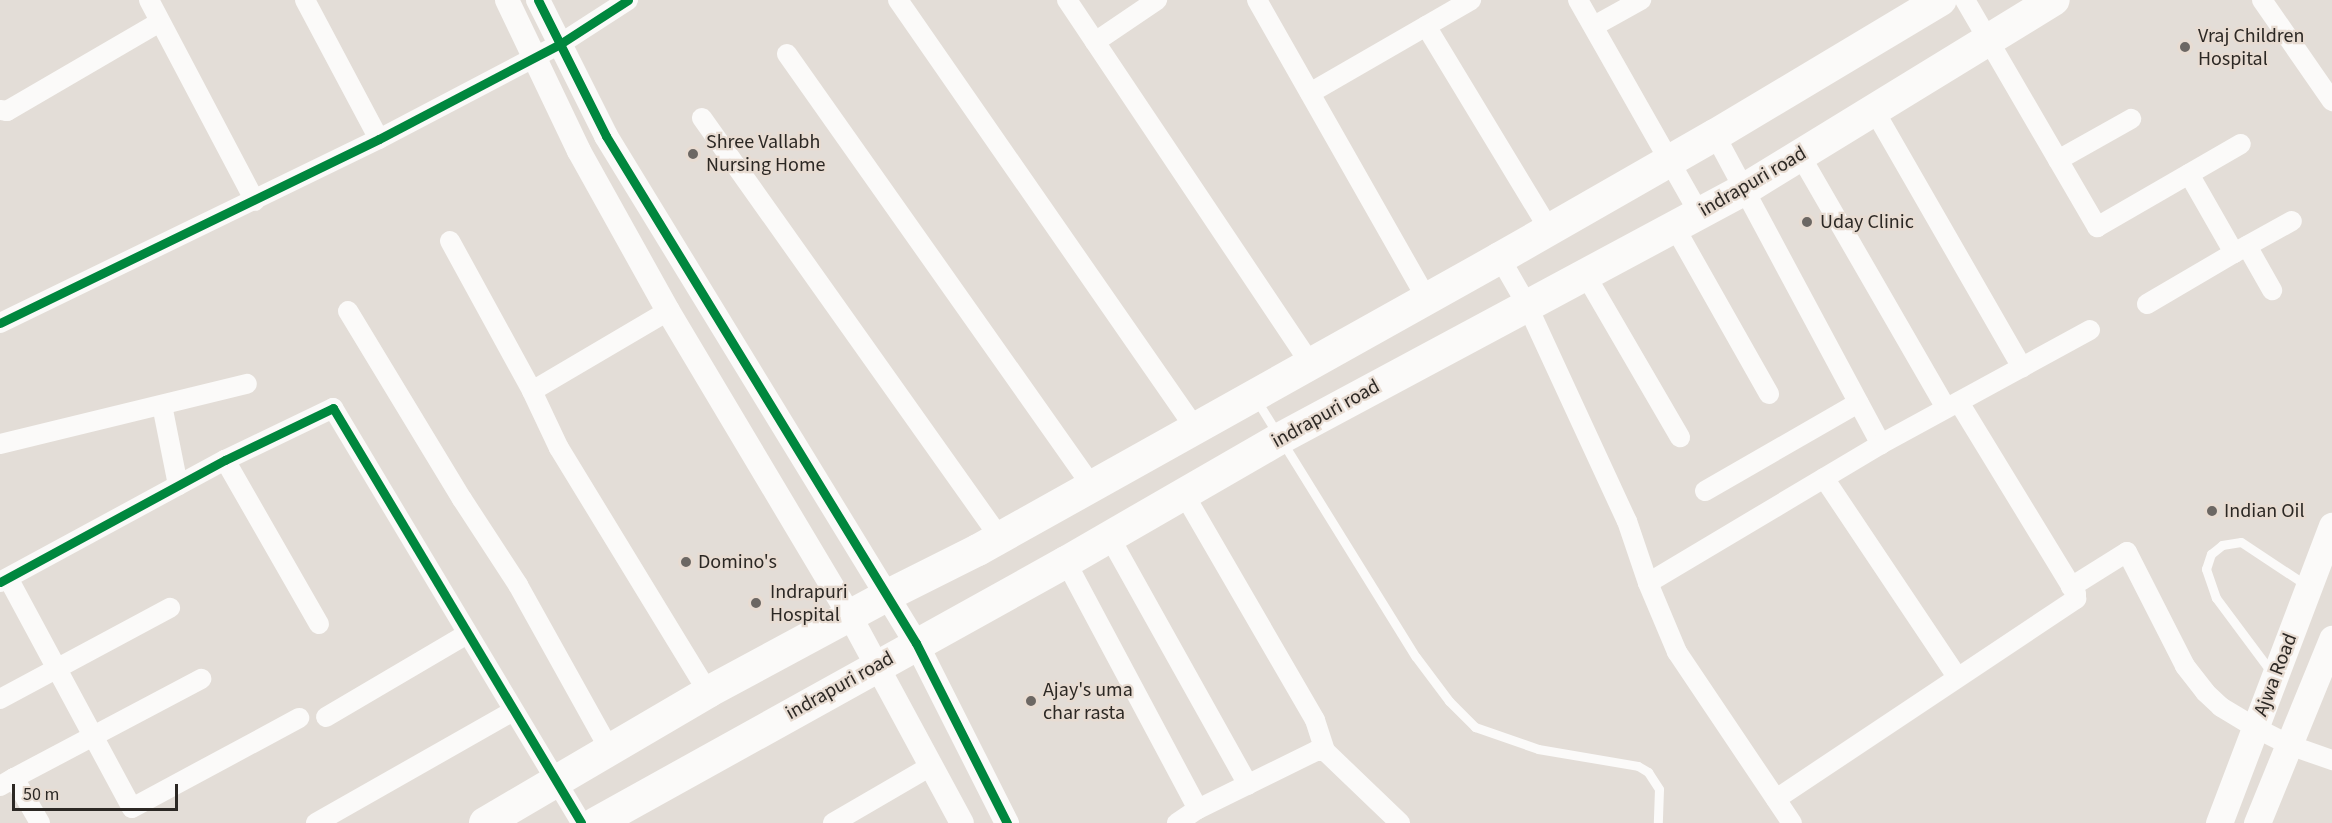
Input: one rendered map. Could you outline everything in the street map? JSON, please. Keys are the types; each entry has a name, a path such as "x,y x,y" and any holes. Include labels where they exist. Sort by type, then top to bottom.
{"main road":[{"path":"485,823 708,692 888,595 1000,538 1500,258 1716,135 1941,0"},
{"name":"indrapuri road","path":"596,823 1066,562 1279,439 1745,189 2054,0"},
{"name":"Ajwa Road","path":"2219,823 2309,587 2326,562 2332,526"},
{"name":"Ajwa Road","path":"2257,823 2332,639"}],"street":[{"path":"148,0 255,201"},
{"path":"305,0 379,139"},
{"path":"507,0 579,151 668,311 878,665 962,823"},
{"path":"538,0 618,156 916,644 1007,823"},
{"path":"0,323 379,139 560,44 628,0"},
{"path":"898,0 1195,428"},
{"path":"1067,0 1310,363"},
{"path":"1095,42 1157,0"},
{"path":"1257,0 1426,298"},
{"path":"1310,93 1471,0"},
{"path":"1578,0 1670,160 1687,220 1769,394"},
{"path":"1594,26 1641,0"},
{"path":"1965,0 2097,227 2241,144"},
{"path":"2262,0 2332,101"},
{"path":"0,110 7,111 160,22"},
{"path":"1426,26 1549,229"},
{"path":"787,54 1092,486"},
{"path":"1874,110 2022,367"},
{"path":"702,118 1000,538"},
{"path":"2058,160 2131,119"},
{"path":"1716,135 1881,444"},
{"path":"1776,799 1957,677 2073,604 2076,594 1953,405 1800,155"},
{"path":"2189,174 2240,250 2272,290"},
{"path":"2147,304 2292,221"},
{"path":"450,241 532,391 559,448 708,692"},
{"path":"1500,258 1527,305 1627,521 1648,583 1677,652 1792,823"},
{"path":"1585,274 1680,437"},
{"path":"348,311 462,499 518,585 610,750"},
{"path":"532,391 668,311"},
{"path":"1648,583 1881,444 2090,330"},
{"path":"0,444 247,384"},
{"path":"1705,491 1858,403"},
{"path":"162,405 178,485"},
{"path":"299,718 132,808 57,669 4,580 225,460 333,408 581,823"},
{"path":"225,460 319,624"},
{"path":"1824,478 1957,677"},
{"path":"1184,494 1315,720 1325,751 1400,823"},
{"path":"1109,536 1248,784"},
{"path":"2071,587 2127,552 2185,666 2221,707 2289,745 2332,760"},
{"path":"1066,562 1198,809"},
{"path":"0,699 170,608"},
{"path":"326,717 467,633"},
{"path":"40,823 7,782 201,679"},
{"path":"316,823 513,711"},
{"path":"1179,822 1198,809 1248,784 1316,751 1325,751"},
{"path":"833,823 932,766"}],"lane":[{"path":"1254,395 1279,439 1416,657 1456,707 1475,726 1538,749 1638,766 1648,772 1659,789 1661,798 1658,823"},
{"path":"2275,677 2216,598 2206,569 2211,554 2222,545 2241,542 2309,587"}],"cycle path":[{"path":"538,0 606,136 916,643 1007,823"},
{"path":"0,323 379,139 560,44 628,0"},
{"path":"0,582 225,460 333,408 581,823"}],"place":[{"name":"Vraj Children Hospital","path":"2185,47"},
{"name":"Shree Vallabh Nursing Home","path":"693,154"},
{"name":"Uday Clinic","path":"1807,222"},
{"name":"Indian Oil","path":"2212,511"},
{"name":"Domino's","path":"686,562"},
{"name":"Indrapuri Hospital","path":"756,603"},
{"name":"Ajay's uma char rasta","path":"1031,701"}]}
